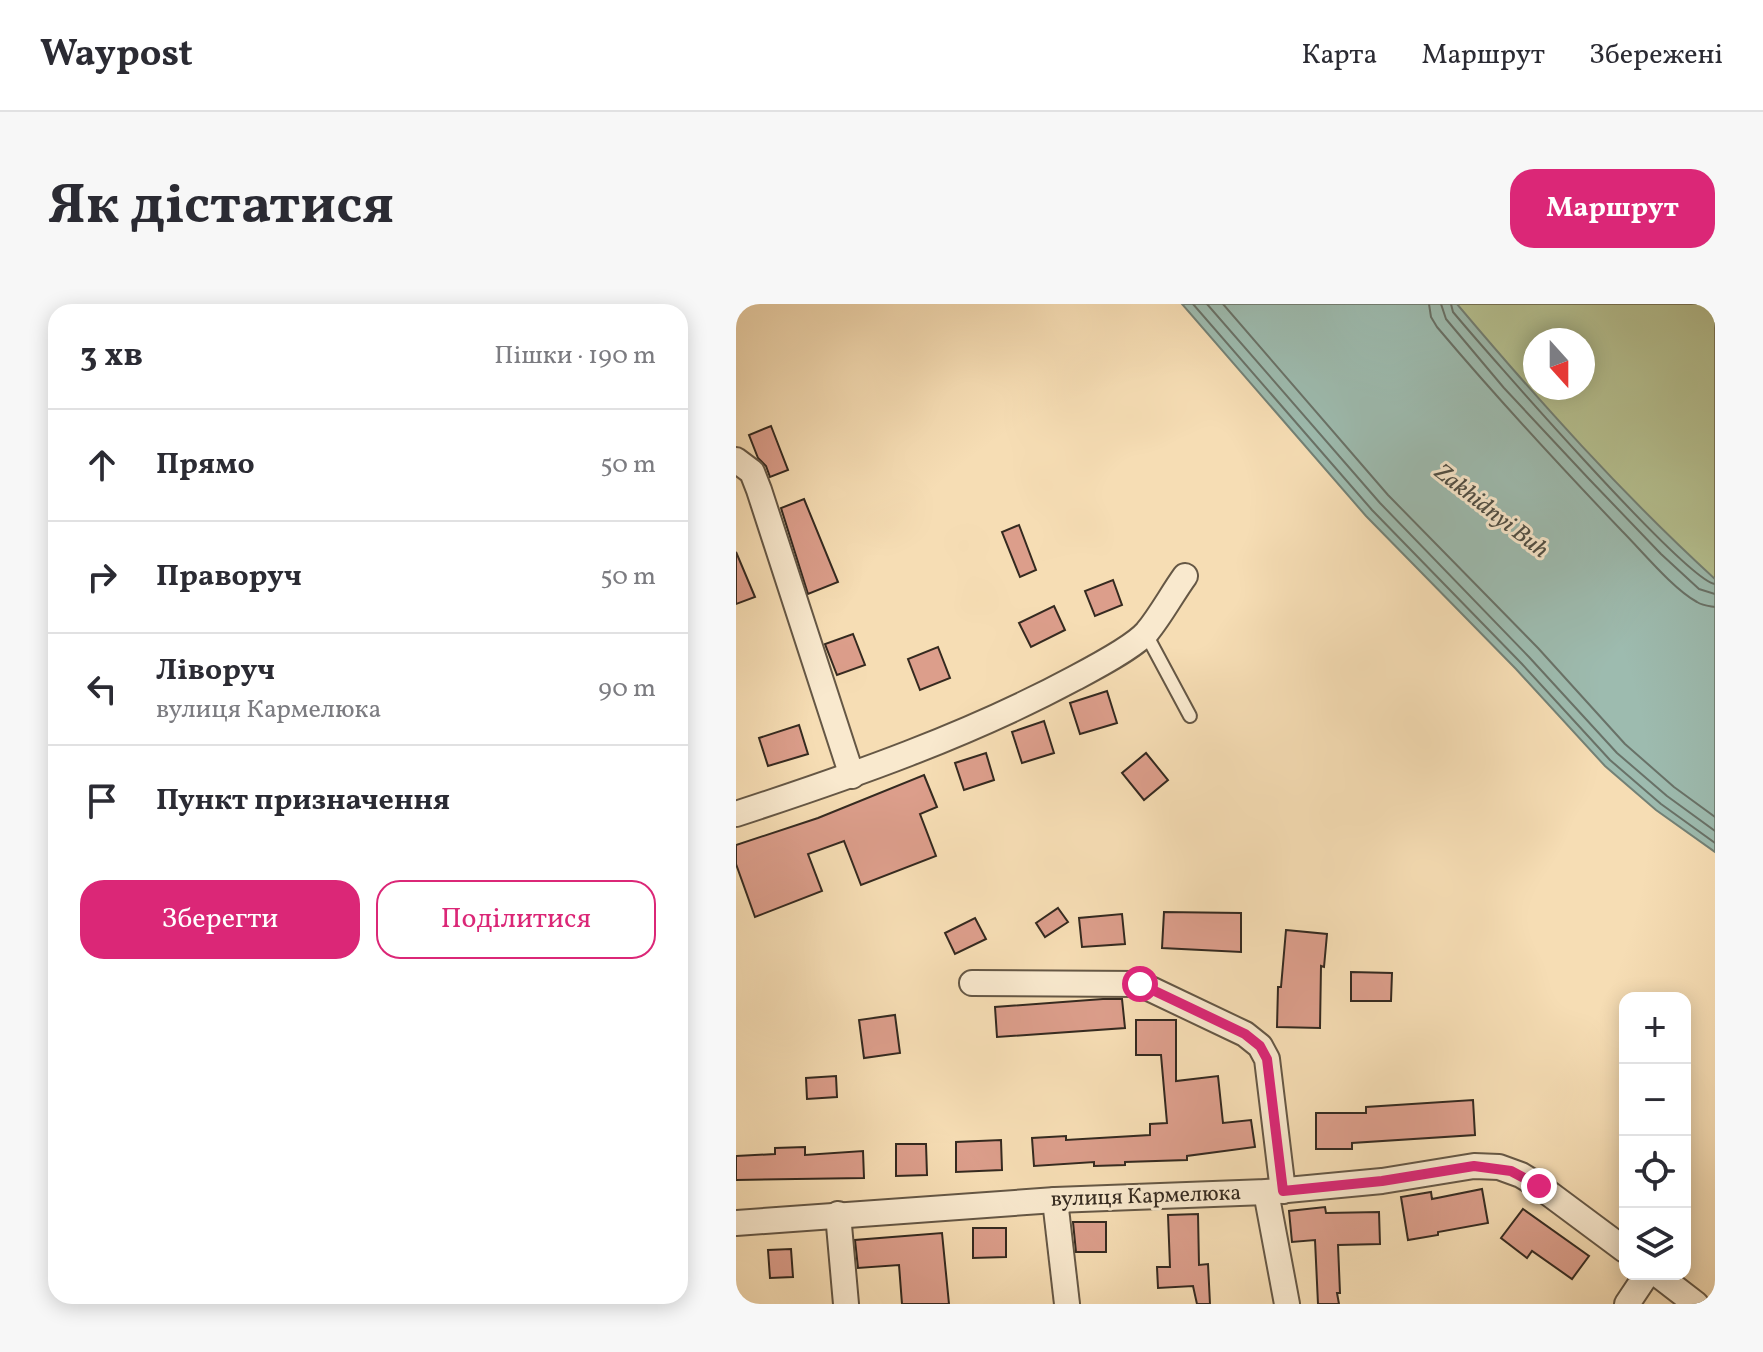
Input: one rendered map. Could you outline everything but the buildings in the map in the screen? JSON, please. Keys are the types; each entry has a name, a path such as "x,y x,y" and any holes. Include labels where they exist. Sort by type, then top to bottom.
{"street":[{"path":"736,460 752,472 759,490 852,776"},
{"path":"736,814 852,776 994,718 1095,667 1146,634 1185,576"},
{"path":"972,983 1140,984 1245,1034 1260,1046 1267,1059 1274,1191 1287,1304"},
{"name":"вулиця Кармелюка","path":"736,1223 1055,1200 1274,1191 1382,1181 1474,1166 1499,1167 1521,1175 1619,1246"},
{"path":"1055,1200 1067,1304"},
{"path":"838,1214 846,1304"},
{"path":"1627,1304 1643,1280"},
{"path":"1665,1280 1696,1304"}],"lane":[{"path":"1146,634 1190,716"}],"green space":[{"path":"1344,304 1715,304 1715,641"}],"water":[{"name":"Zakhidnyi Buh","path":"1182,304 1457,304 1523,381 1523,400 1540,400 1647,514 1715,579 1715,852 1656,810 1605,766 1516,669 1366,516"}],"route":[{"path":"1140,984 1245,1034 1260,1046 1267,1059 1283,1191 1382,1181 1474,1166 1499,1167 1539,1186"}]}
